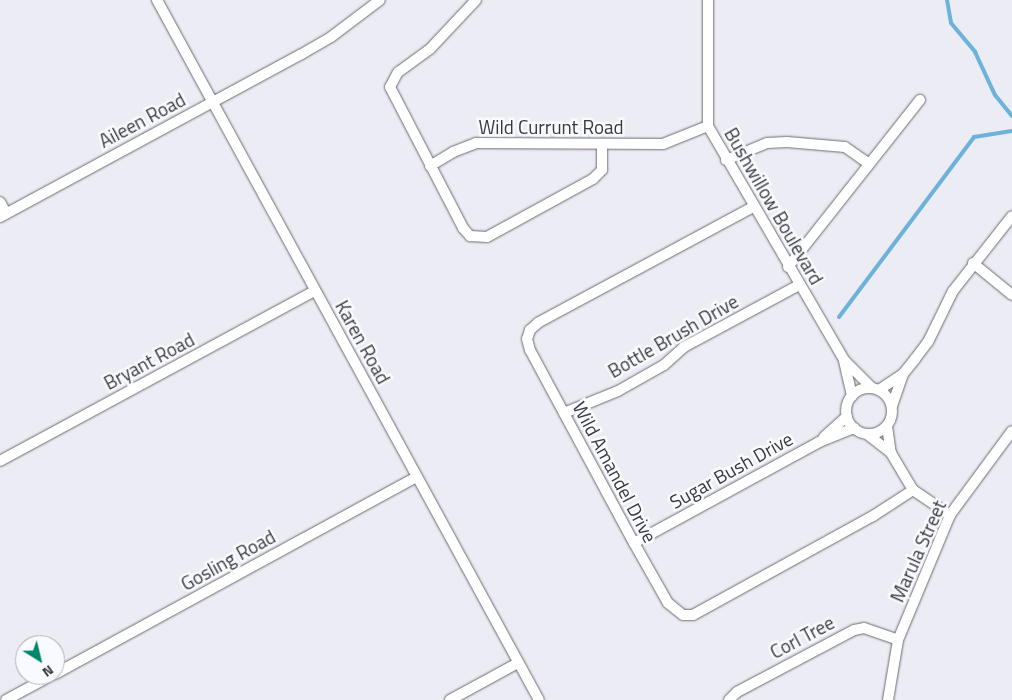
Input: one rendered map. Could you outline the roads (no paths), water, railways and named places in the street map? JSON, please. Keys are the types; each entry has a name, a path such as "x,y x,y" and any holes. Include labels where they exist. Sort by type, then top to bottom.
{"street":[{"name":"Karen Road","path":"157,0 539,700"},
{"name":"Aileen Road","path":"3,215 300,55 331,37 380,0"},
{"path":"476,0 430,49 391,80 392,95 463,228 478,239 500,230 599,175 604,164 602,145"},
{"name":"Bushwillow Boulevard","path":"708,0 708,126 753,207 844,360 875,389"},
{"path":"788,267 920,100"},
{"name":"Wild Currunt Road","path":"430,166 453,152 476,143 663,144 708,126"},
{"path":"726,160 767,143 787,142 844,147 869,164"},
{"path":"0,202 3,215"},
{"name":"Wild Amandel Drive","path":"753,207 538,323 530,330 527,339 530,350 634,543 668,603 683,616 693,615 873,516 913,490"},
{"path":"891,453 887,426 903,374 928,342 953,291 973,263 1012,216"},
{"path":"973,263 1012,295"},
{"name":"Bottle Brush Drive","path":"564,413 618,390 664,364 684,348 799,285"},
{"name":"Bryant Road","path":"0,462 315,291"},
{"name":"Bushwillow Boulevard","path":"844,360 852,396"},
{"path":"903,374 875,389 852,396 847,416 854,428 867,434 891,453 913,490 950,515"},
{"path":"875,389 892,406"},
{"name":"Sugar Bush Drive","path":"819,442 847,416"},
{"path":"867,434 887,426"},
{"name":"Sugar Bush Drive","path":"634,543 819,442 854,428"},
{"name":"Marula Street","path":"888,700 898,640 950,515 1012,431"},
{"name":"Gosling Road","path":"65,668 417,477"},
{"name":"Corl Tree","path":"728,700 737,692 854,630 864,628 898,640"},
{"path":"450,700 518,663"},
{"name":"Gosling Road","path":"6,700 34,685"}],"waterway":[{"path":"947,0 951,23 975,52 995,95 1012,116"},
{"path":"839,317 974,137 1012,131"}]}
